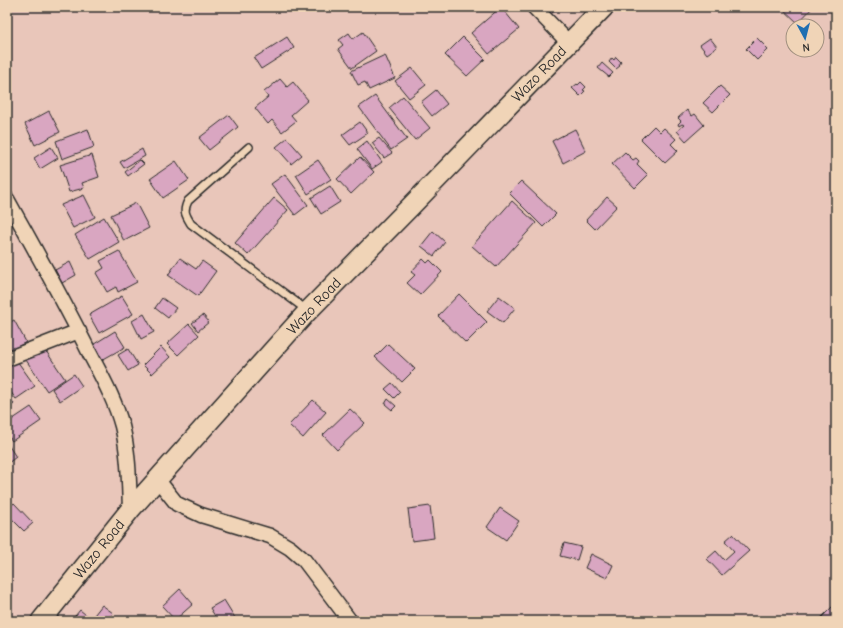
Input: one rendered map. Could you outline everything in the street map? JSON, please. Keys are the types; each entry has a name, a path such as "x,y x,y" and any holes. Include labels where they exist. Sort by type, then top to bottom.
{"main road":[{"name":"Wazo Road","path":"41,621 156,479 308,311 604,7"}],"street":[{"path":"534,7 569,43"},
{"path":"7,198 79,331 115,404 122,424 126,443 130,510"},
{"path":"7,359 79,331"},
{"path":"156,479 177,504 202,515 270,536 290,548 304,560 347,619"}],"lane":[{"path":"249,147 188,201 185,208 186,215 191,224 308,311"}],"building":[{"path":"501,7 519,29 489,54 471,33"},
{"path":"546,7 559,7 551,14"},
{"path":"781,7 813,7 803,18 793,18"},
{"path":"363,32 376,51 352,68 338,49 343,45 339,40 349,33 353,39"},
{"path":"287,37 294,48 261,69 254,58"},
{"path":"463,37 485,59 467,76 445,55"},
{"path":"710,38 717,47 707,54 700,45"},
{"path":"757,38 768,49 757,60 746,49"},
{"path":"385,55 395,78 369,90 365,82 358,85 351,71"},
{"path":"616,57 621,62 619,65 620,66 616,69 609,62 612,58 614,60"},
{"path":"602,63 613,73 609,77 598,68"},
{"path":"412,68 426,85 409,98 395,81"},
{"path":"280,79 287,87 293,82 308,100 291,115 296,121 282,132 272,120 268,124 255,108 268,97 264,92"},
{"path":"581,82 586,87 583,90 585,91 580,96 572,88"},
{"path":"720,86 730,95 713,112 703,103"},
{"path":"436,90 447,104 432,116 421,102"},
{"path":"375,96 407,139 391,150 359,107"},
{"path":"403,96 430,128 415,140 389,108"},
{"path":"687,110 692,116 695,114 704,125 686,141 677,131 684,125 682,124 679,126 678,124 681,121 678,118"},
{"path":"49,111 60,132 35,145 25,124"},
{"path":"229,115 238,127 209,150 199,138"},
{"path":"360,122 368,133 350,145 342,135"},
{"path":"654,126 660,132 664,128 676,139 671,144 678,151 665,163 641,139"},
{"path":"88,129 94,147 62,159 56,141"},
{"path":"575,129 586,151 563,163 552,141"},
{"path":"287,138 302,155 291,164 276,147"},
{"path":"379,138 392,153 384,158 372,143"},
{"path":"367,141 382,162 372,169 357,149"},
{"path":"51,147 58,158 40,169 34,158"},
{"path":"142,149 145,156 124,168 120,162"},
{"path":"625,152 633,160 636,158 639,161 637,164 648,175 635,188 612,164"},
{"path":"92,155 99,177 82,183 84,188 69,192 60,165"},
{"path":"360,157 374,172 351,194 337,179"},
{"path":"140,160 144,164 128,176 125,172"},
{"path":"318,160 331,179 308,194 296,175"},
{"path":"176,161 189,180 163,198 150,179"},
{"path":"285,174 308,205 295,215 271,184"},
{"path":"521,181 556,214 543,227 509,193"},
{"path":"330,186 340,202 321,214 311,198"},
{"path":"84,195 95,217 73,228 61,205"},
{"path":"607,197 617,206 595,229 586,220"},
{"path":"274,198 288,210 248,255 235,243"},
{"path":"512,201 536,223 496,267 472,246"},
{"path":"136,203 149,228 124,241 111,215"},
{"path":"104,217 119,242 90,259 75,235"},
{"path":"433,231 445,242 434,256 421,246"},
{"path":"119,251 137,282 118,292 116,287 107,292 96,273 104,268 100,261"},
{"path":"180,258 196,269 202,261 216,271 198,296 168,275"},
{"path":"423,259 427,263 430,260 442,272 420,295 407,283 415,275 411,272"},
{"path":"70,262 76,275 62,283 55,270"},
{"path":"459,294 487,322 466,343 438,316"},
{"path":"122,296 133,314 99,333 89,315"},
{"path":"499,296 515,308 503,323 487,311"},
{"path":"162,298 176,308 168,318 155,308"},
{"path":"144,314 154,332 141,339 132,321"},
{"path":"203,315 209,322 198,331 192,323"},
{"path":"14,320 26,342 7,353 7,324"},
{"path":"189,324 199,335 178,355 167,344"},
{"path":"115,331 125,347 100,361 91,346"},
{"path":"388,344 415,369 402,382 375,357"},
{"path":"161,347 170,357 152,374 143,365"},
{"path":"44,348 65,379 47,391 26,360"},
{"path":"128,349 138,365 128,371 118,355"},
{"path":"15,358 35,386 16,399 7,387 7,364"},
{"path":"74,374 82,386 60,401 52,389"},
{"path":"392,383 400,392 394,398 385,389"},
{"path":"7,394 14,404 7,409"},
{"path":"388,399 396,406 392,410 385,404"},
{"path":"313,400 326,412 303,438 289,425"},
{"path":"31,407 41,421 12,441 7,434 7,423"},
{"path":"350,409 365,423 337,450 323,435"},
{"path":"7,443 16,457 7,464"},
{"path":"14,503 33,523 24,531 7,514 7,509"},
{"path":"430,506 434,538 412,541 408,509"},
{"path":"500,508 519,521 506,540 487,527"},
{"path":"733,534 749,551 722,575 707,559 716,551 724,560 734,551 725,541"},
{"path":"564,543 581,547 577,560 560,556"},
{"path":"591,554 613,565 607,578 585,568"},
{"path":"180,589 193,604 175,620 162,606"},
{"path":"224,600 237,621 218,621 210,608"},
{"path":"836,603 836,621 818,621"},
{"path":"102,605 113,613 107,621 71,621 80,610 91,619"}]}
